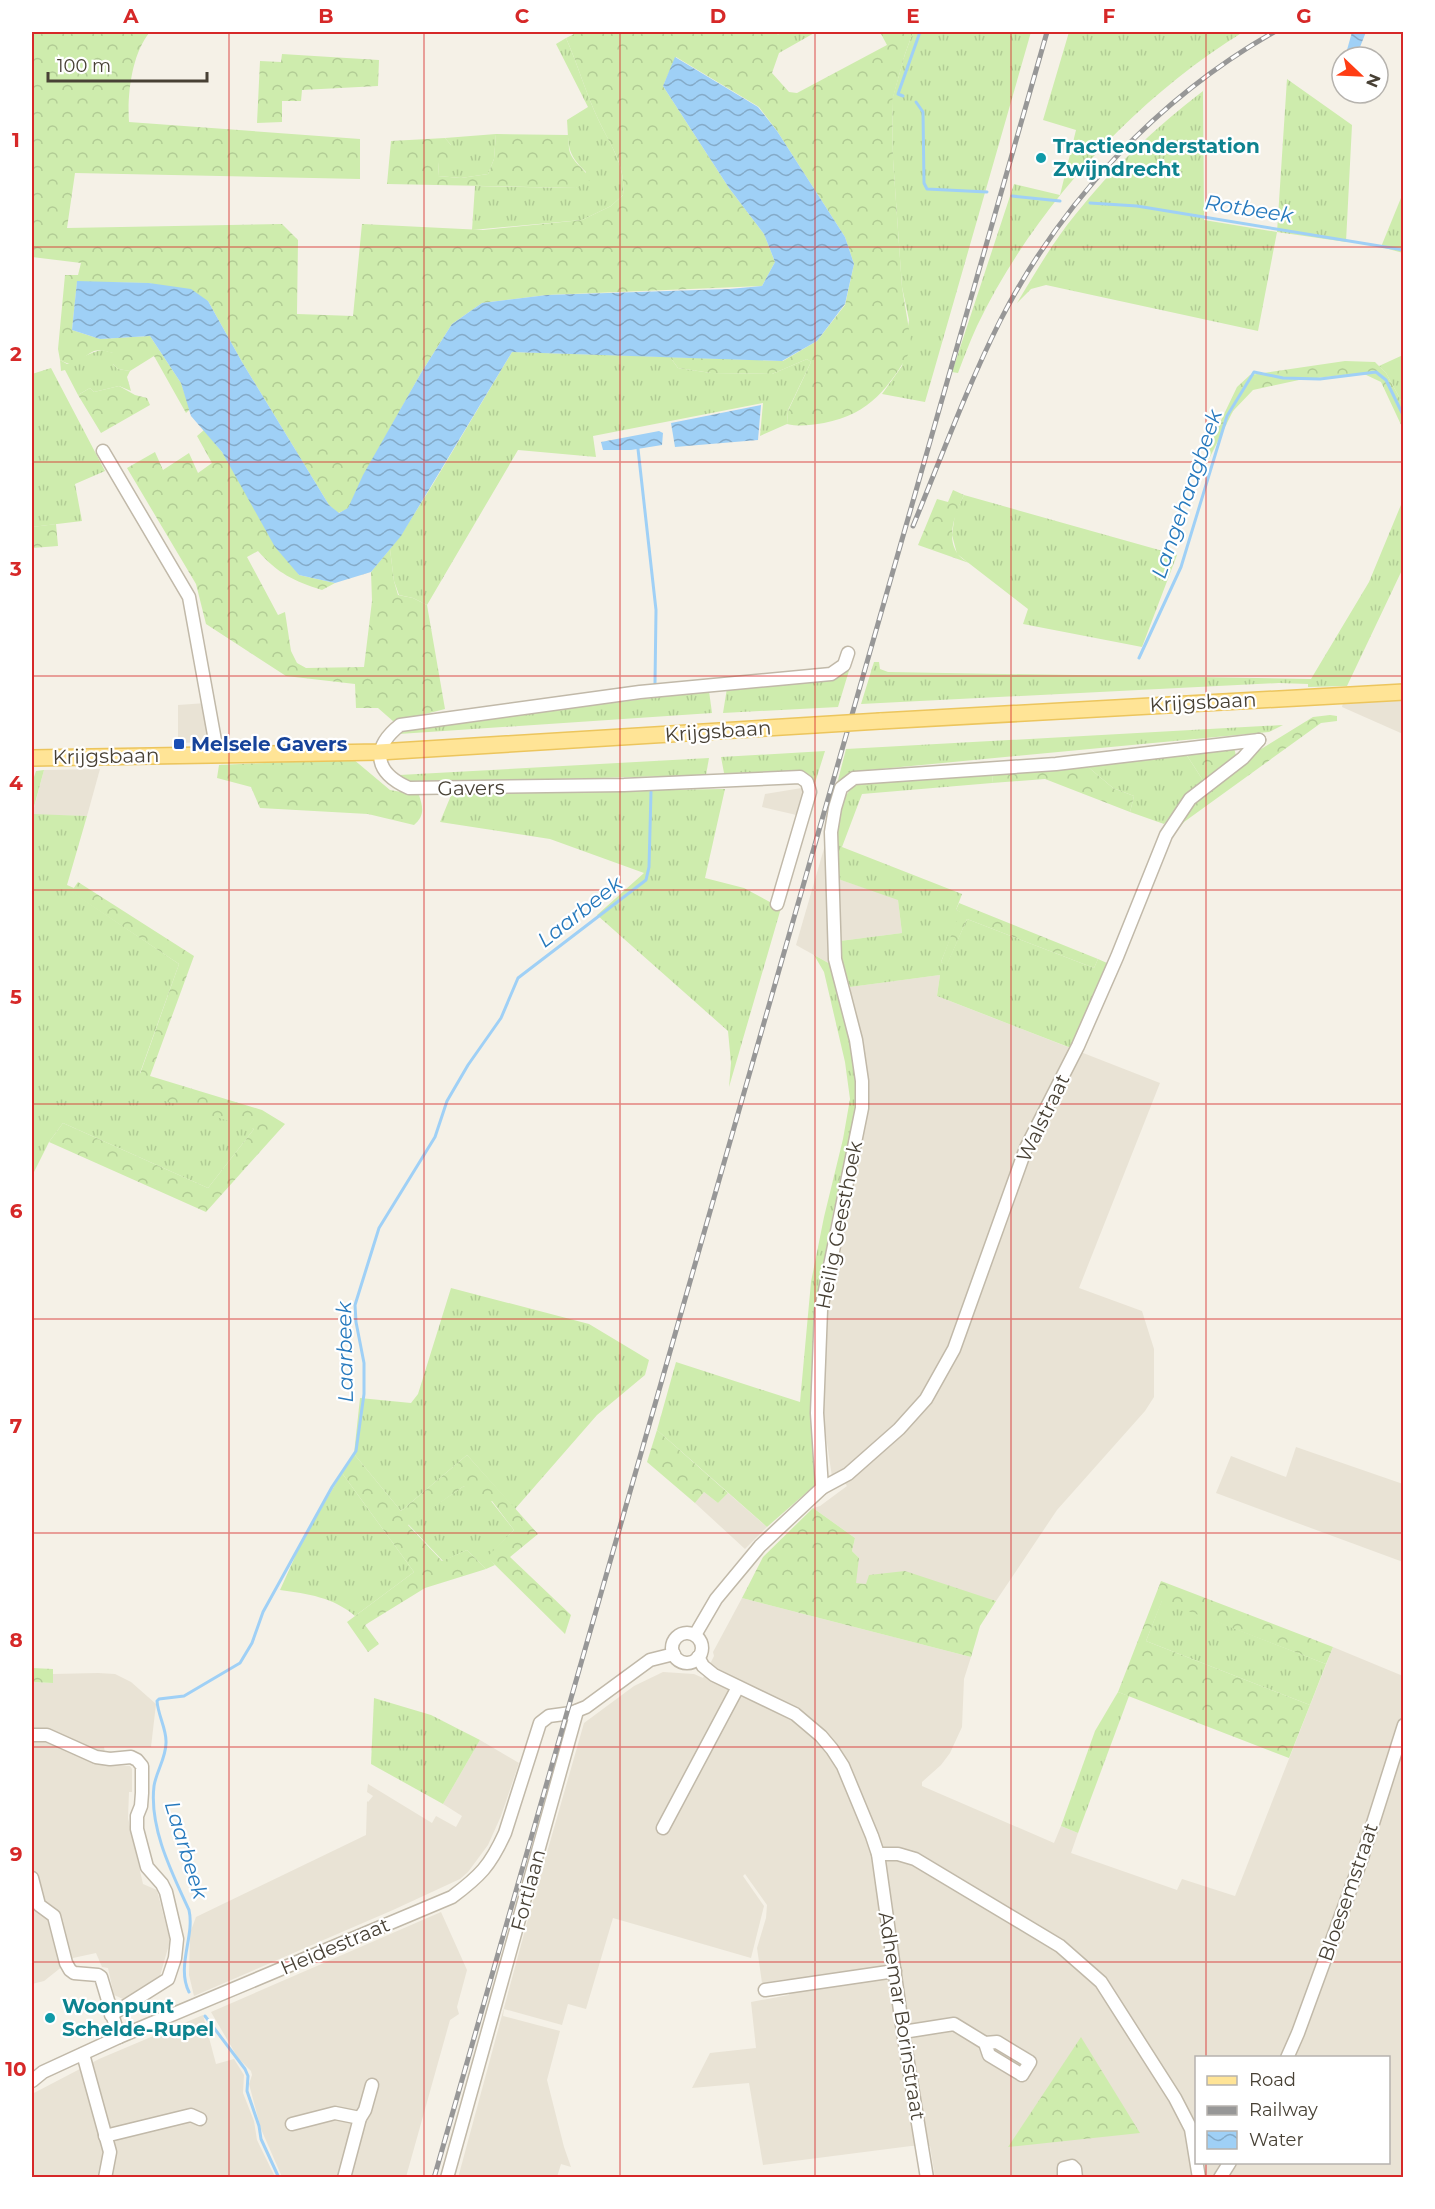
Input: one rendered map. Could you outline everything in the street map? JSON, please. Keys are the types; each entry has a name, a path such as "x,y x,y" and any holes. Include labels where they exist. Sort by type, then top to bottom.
{"main road":[{"name":"Krijgsbaan","path":"32,758 379,752 1404,692"}],"street":[{"path":"103,451 189,597 216,746 221,753"},
{"path":"379,752 386,739 400,725 640,692 831,674 844,665 848,653"},
{"name":"Walstraat","path":"822,1488 848,1474 899,1429 926,1400 942,1374 954,1348 1026,1148 1078,1046 1166,835 1190,799 1243,758 1259,740 1056,764 854,778"},
{"name":"Gavers","path":"379,752 381,763 388,774 395,782 409,788 624,785 800,777 807,782 810,792 777,904"},
{"name":"Heilig Geesthoek","path":"822,1488 818,1413 821,1310 862,1108 862,1081 856,1040 835,959 831,831 841,788 854,778"},
{"path":"695,1635 716,1599 740,1568 822,1488"},
{"path":"683,1634 695,1635 701,1644 701,1653 698,1658 687,1662 678,1659 674,1654 673,1646 676,1638 683,1634"},
{"path":"577,1711 586,1707 650,1660 674,1654"},
{"path":"698,1658 703,1666 714,1675 795,1714 821,1736 843,1766 878,1854 898,1854 915,1859 1060,1946 1101,1982 1175,2098 1191,2129 1195,2154"},
{"path":"663,1828 738,1687"},
{"name":"Heidestraat","path":"32,2081 43,2073 119,2037 452,1897 476,1880 486,1868 505,1833 540,1723 545,1718 577,1711"},
{"name":"Fortlaan","path":"447,2178 577,1711"},
{"name":"Bloesemstraat","path":"1288,2056 1362,1858 1404,1725"},
{"path":"32,1735 47,1735 96,1757 110,1760 132,1757 138,1760 141,1766 141,1806 137,1816 137,1828 147,1867 162,1884 166,1893 177,1940 175,1958 168,1979 111,2015"},
{"name":"Adhemar Borinstraat","path":"878,1854 903,2032 927,2178"},
{"path":"32,1878 39,1905 54,1916 69,1970 74,1973 101,1977 119,2037"},
{"path":"765,1990 894,1971"},
{"path":"903,2032 954,2025 985,2043"},
{"path":"83,2054 110,2152 105,2178"},
{"path":"344,2178 360,2118 365,2110 372,2085"},
{"path":"292,2124 335,2113 360,2118"},
{"path":"105,2136 191,2115 200,2119"},
{"path":"1220,2178 1229,2164"},
{"path":"1064,2178 1064,2168 1072,2166 1076,2169 1076,2178"}],"shaded area":[{"path":"1403,700 1403,734 1342,707 1343,703"},
{"path":"206,703 210,742 178,743 178,705"},
{"path":"100,769 87,816 32,815 44,770"},
{"path":"814,786 805,817 762,807 765,794"},
{"path":"825,845 827,846 832,965 796,945"},
{"path":"838,879 898,899 902,933 840,941"},
{"path":"940,975 937,996 1160,1083 1079,1288 1142,1311 1154,1349 1154,1397 1145,1411 1057,1510 996,1601 982,1597 855,1583 859,1558 852,1551 855,1538 813,1508 820,1506 847,1486 840,1476 832,1477 822,1409 826,1314 866,1076 850,987"},
{"path":"1296,1447 1403,1484 1403,1562 1216,1493 1231,1456 1286,1477"},
{"path":"704,1492 718,1503 728,1493 767,1527 745,1549 695,1503"},
{"path":"742,1598 971,1657 964,1679 962,1727 950,1753 941,1765 922,1782 922,1786 1054,1843 1061,1826 1078,1833 1071,1853 1177,1890 1182,1879 1235,1896 1333,1647 1403,1676 1403,2177 935,2177 930,2146 911,2146 763,2165 749,2083 692,2088 710,2053 756,2048 751,2002 789,1995 787,1979 762,1983 757,1948 766,1918 767,1905 745,1874 743,1876 764,1906 751,1958 613,1918 586,2009 568,2004 562,2025 504,2009 503,2016 560,2031 547,2080 571,2167 561,2164 557,2177 458,2178 528,1919 584,1723 634,1686 663,1672 694,1674 703,1678 714,1656 713,1652"},
{"path":"53,1674 115,1674 131,1682 156,1704 151,1747 104,1747 107,1765 130,1766 132,1769 132,1792 129,1792 128,1818 143,1884 157,1890 170,1941 160,1976 123,1999 114,1995 108,1968 102,1967 96,1953 73,1958 44,1981 32,1984 32,1682 52,1683"},
{"path":"480,1740 519,1763 501,1816 488,1845 468,1872 460,1879 393,1910 194,1996 189,1975 190,1933 196,1917 366,1835 367,1801 373,1796 367,1792 368,1784 432,1823 436,1816 456,1827 462,1816 443,1804"},
{"path":"441,1912 467,1970 457,2007 459,2014 450,2020 406,2177 282,2177 261,2129 249,2084 251,2071 238,2058 211,2012"},
{"path":"203,2015 216,2064 234,2059 244,2075 243,2093 254,2121 257,2140 275,2177 32,2178 32,2094 99,2059"}],"green space":[{"path":"32,32 150,32 139,51 132,74 129,122 360,139 360,179 75,173 67,228 282,224 298,240 297,314 353,316 362,224 483,230 582,220 611,206 623,195 620,165 594,111 566,38 578,32 773,32 779,35 779,53 772,73 789,92 797,93 887,45 880,32 913,32 892,101 893,159 902,287 912,348 895,375 877,397 866,406 840,419 805,425 787,424 788,411 811,362 807,359 772,374 711,373 678,368 670,357 783,361 817,341 845,305 854,264 845,237 759,107 676,57 663,86 729,188 764,234 775,262 762,286 547,295 482,303 452,324 421,373 364,475 348,509 338,513 329,505 242,362 208,301 149,283 77,282 72,330 100,339 150,336 181,383 190,409 186,413 154,356 130,371 118,369 113,364 113,353 102,350 94,351 71,364 60,360 58,349 65,275 78,275 81,263 32,257"},
{"path":"773,32 816,32 779,53 779,35"},
{"path":"913,32 1031,32 925,402 882,394 902,366 909,320 902,287 893,159 892,100"},
{"path":"1069,32 1243,32 1202,59 1125,124 1057,199 1027,240 1000,283 969,343 958,373 952,372 1014,184 1060,195 1076,130 1043,120"},
{"path":"566,38 594,111 620,165 623,195 611,206 582,220 472,230 475,186 576,188 586,172 575,160 569,143 567,120 588,107 556,44"},
{"path":"282,54 379,60 378,86 302,90 301,101 282,101 282,122 257,123 260,61 281,62"},
{"path":"1287,79 1352,125 1346,242 1277,232"},
{"path":"1203,91 1204,220 1277,232 1258,331 1046,285 1031,289 1017,303 1067,225 1089,198 1135,149"},
{"path":"496,134 494,159 488,174 461,178 438,176 439,162 451,145 445,138"},
{"path":"496,134 568,135 571,155 590,180 576,188 387,184 391,141 445,138 454,154 449,161 439,162 438,176 461,178 488,174 494,159"},
{"path":"1403,193 1403,253 1381,247"},
{"path":"102,350 114,353 113,364 118,369 130,371 127,377 131,391 119,386 94,392 90,388 78,395 65,370 61,371 60,360 67,364"},
{"path":"512,352 670,357 678,368 711,373 772,374 807,359 811,362 788,410 787,424 760,436 763,403 593,436 596,457 518,450 427,605 413,598 399,595 394,581 390,549 433,484"},
{"path":"1403,355 1403,404 1386,373 1379,366"},
{"path":"1345,361 1375,362 1386,373 1403,404 1403,429 1381,382 1362,373 1299,380 1253,390 1233,411 1208,461 1203,458 1237,387 1250,375"},
{"path":"51,368 105,471 75,484 82,521 32,527 32,374"},
{"path":"119,386 135,395 147,398 150,405 101,433 78,395 90,388 94,392"},
{"path":"204,430 222,452 299,575 335,583 322,590 287,575 272,565 258,551 247,557 278,615 285,612 291,651 297,663 306,668 364,667 372,601 371,572 390,549 398,595 413,598 427,605 445,709 394,722 378,708 356,708 355,684 286,676 206,624 196,584 127,468 155,452 163,470 189,453 198,473 212,463 197,436"},
{"path":"953,490 964,495 953,524 952,540 959,555 969,563 918,545 937,499 948,502"},
{"path":"964,495 1177,555 1142,647 1023,624 1028,609 957,554 952,535 955,514"},
{"path":"1403,500 1403,568 1347,686 1308,687 1308,684 1279,683 861,704 874,662 879,662 880,669 888,672 1311,679 1369,582"},
{"path":"56,524 58,546 32,548 32,527"},
{"path":"848,653 854,654 838,707 723,713 727,688 833,679 843,672"},
{"path":"709,691 712,713 399,734 401,729"},
{"path":"1337,716 1337,721 1321,723 1184,822 1175,833 1174,827 1190,806 1258,751 1313,717"},
{"path":"1283,725 1269,732 869,770 853,774 837,784 846,749"},
{"path":"1234,747 1236,756 1204,782 1186,754"},
{"path":"825,751 814,786 809,776 800,772 724,773 721,757"},
{"path":"1186,754 1204,782 1186,797 1164,824 1130,812 1134,796 1113,788 1087,766"},
{"path":"709,758 706,775 412,783 400,779 399,775"},
{"path":"353,759 390,790 419,795 422,811 418,822 414,825 368,814 260,808 251,787 217,778 219,765"},
{"path":"1087,766 1113,788 1134,796 1130,812 1045,779 992,783 993,775"},
{"path":"44,770 32,814 32,783 36,771"},
{"path":"993,775 992,783 862,794 842,847 962,894 956,910 961,912 941,962 947,964 967,919 1094,968 1098,959 1107,963 1071,1048 937,996 940,975 850,987 840,956 840,941 902,933 898,900 838,879 838,821 846,795 855,786 868,781"},
{"path":"725,789 705,878 744,888 781,908 729,1087 731,1063 728,1031 597,915 644,873 550,839 440,822 452,793"},
{"path":"32,814 87,816 67,885 74,888 72,892 179,964 140,1073 254,1129 208,1188 63,1123 49,1142 32,1176"},
{"path":"78,882 194,956 150,1076 262,1110 285,1124 206,1212 49,1142 63,1123 208,1188 254,1129 134,1091 179,964 71,892"},
{"path":"959,903 1098,959 1094,968 967,919 947,965 941,962 960,912 956,910"},
{"path":"814,955 832,965 854,1058 858,1095 857,1112 832,1219 818,1319 814,1418 815,1485 767,1527 657,1430 676,1362 800,1402 811,1282 850,1099 845,1062 824,972"},
{"path":"451,1288 589,1324 649,1360 645,1375 597,1415 515,1509 467,1455 401,1511 354,1454 360,1398 411,1403 418,1394"},
{"path":"657,1430 728,1493 718,1503 704,1492 695,1503 647,1462"},
{"path":"354,1454 401,1511 467,1455 538,1534 510,1557 571,1615 565,1634 487,1557 514,1530 492,1501 480,1507 464,1486 408,1525 442,1561 467,1550 486,1569 425,1588 365,1625 379,1644 368,1652 347,1622 414,1572 342,1473"},
{"path":"342,1473 414,1572 355,1616 329,1600 280,1590 303,1539"},
{"path":"464,1486 491,1501 514,1530 488,1557 495,1565 486,1569 467,1550 443,1561 408,1524"},
{"path":"813,1508 855,1538 852,1551 859,1558 856,1583 866,1584 869,1575 905,1571 996,1601 980,1626 971,1657 742,1598 763,1557"},
{"path":"1161,1581 1333,1647 1326,1664 1162,1601 1146,1641 1310,1705 1289,1758 1118,1692"},
{"path":"1162,1600 1326,1664 1310,1705 1146,1641"},
{"path":"32,1668 53,1669 53,1683 32,1682"},
{"path":"1118,1692 1129,1696 1078,1833 1061,1826 1095,1731"},
{"path":"374,1698 431,1715 480,1740 443,1804 371,1764"},
{"path":"1081,2037 1140,2133 1008,2147"}],"water":[{"path":"1352,32 1366,32 1361,45 1348,45"},
{"path":"675,57 758,107 777,131 845,237 854,264 845,304 817,341 782,361 512,352 401,536 371,572 335,583 299,575 275,547 222,452 191,416 181,383 150,336 100,339 72,330 77,281 149,283 191,289 208,301 242,362 329,505 339,513 348,508 363,475 421,373 452,324 482,303 547,295 762,286 775,262 764,234 729,188 663,86"},
{"path":"761,405 758,440 675,447 671,423"},
{"path":"659,431 663,433 662,445 631,450 603,450 601,442"}],"waterway":[{"name":"Rotbeek","path":"903,96 898,94 920,32"},
{"name":"Rotbeek","path":"916,102 923,112 924,183 927,189 987,192"},
{"name":"Rotbeek","path":"1012,196 1060,201"},
{"name":"Rotbeek","path":"1090,203 1137,206 1404,250"},
{"name":"Langehaagbeek","path":"1139,658 1181,567 1227,416 1254,372 1283,378 1320,379 1376,372 1386,380 1404,417"},
{"name":"Laarbeek","path":"638,449 656,610 655,683"},
{"name":"Laarbeek","path":"189,1992 184,1972 190,1930 189,1910 163,1850 153,1802 154,1786 165,1752 166,1741 157,1701 184,1696 240,1663 252,1643 263,1612 332,1487 356,1451 364,1394 364,1363 355,1305 379,1228 435,1137 447,1101 468,1065 501,1018 518,978 646,880 649,867 651,792"},
{"name":"Laarbeek","path":"205,2016 245,2069 248,2076 247,2091 261,2139 279,2178"}],"railway":[{"path":"434,2178 1047,32"},
{"path":"913,526 988,346 1025,277 1052,235 1116,157 1152,121 1231,58 1274,32"}],"place":[{"name":"Tractieonderstation Zwijndrecht","path":"1041,158"},
{"name":"Melsele Gavers","path":"179,744"},
{"name":"Woonpunt Schelde-Rupel","path":"50,2018"}]}
